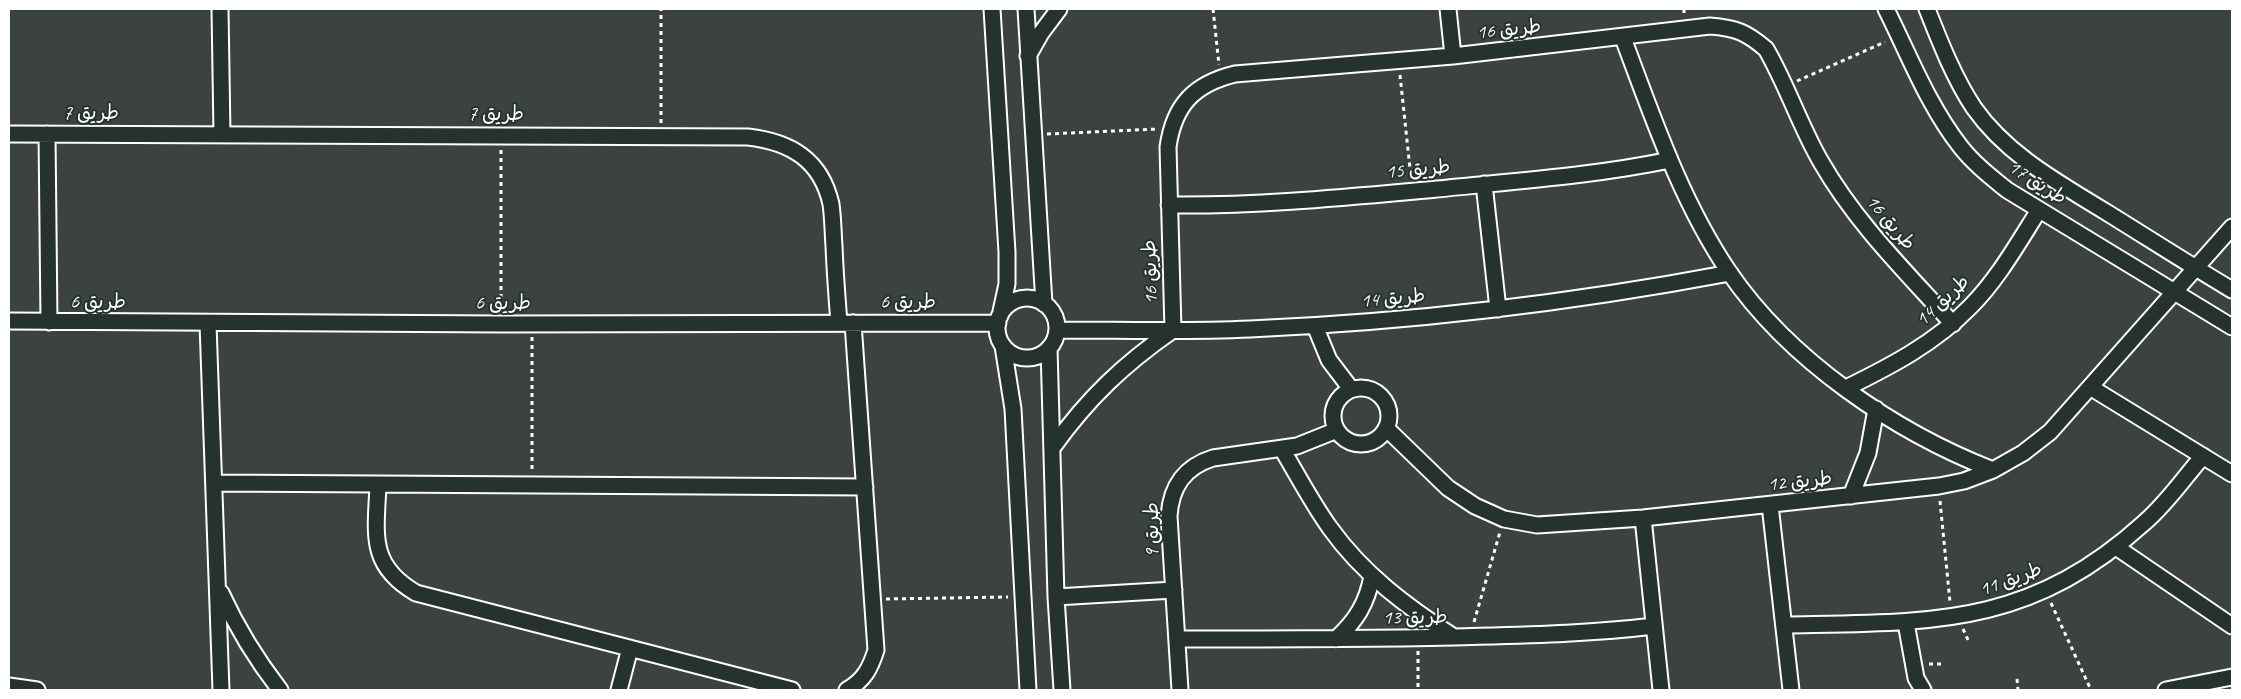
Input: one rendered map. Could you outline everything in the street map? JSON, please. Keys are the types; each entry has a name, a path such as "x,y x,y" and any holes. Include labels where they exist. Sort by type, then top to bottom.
{"street":[{"path":"220,9 222,134"},
{"path":"992,9 1007,252 1007,284 997,331 1004,346 1012,394 1028,690"},
{"path":"1026,9 1032,134 1044,304"},
{"path":"1028,56 1041,33 1059,9"},
{"path":"1448,9 1453,56"},
{"name":"طريق 17","path":"1886,9 1942,123 1961,148 1983,171 2007,190 2232,327"},
{"name":"طريق 17","path":"1927,9 1957,76 1974,108 1997,136 2024,160 2232,290"},
{"name":"طريق 16","path":"1173,330 1168,147 1171,129 1177,114 1188,98 1203,86 1220,78 1250,72 1453,56 1623,38 1710,26 1732,28 1751,36 1766,49 1821,162 1844,199 1871,234 1953,324"},
{"path":"1623,38 1670,160 1701,224 1730,273 1755,305 1783,336 1813,363 1876,409 1932,444 1993,470"},
{"name":"طريق 7","path":"9,134 748,137 771,139 793,148 811,163 824,183 831,205 865,487 876,650 870,668 859,683 846,690"},
{"path":"47,134 49,322"},
{"name":"طريق 15","path":"1169,206 1263,204 1413,191 1596,173 1670,160"},
{"path":"1484,184 1498,309"},
{"name":"طريق 14","path":"1846,388 1907,356 1953,324 1988,287 2039,210"},
{"name":"طريق 12","path":"1386,428 1448,488 1475,506 1504,519 1537,525 1643,518 1939,486 1993,470 2023,453 2050,432 2232,227"},
{"name":"طريق 14","path":"1057,330 1173,330 1316,326 1498,309 1604,295 1730,273"},
{"path":"999,320 1009,305 1016,301 1030,299 1044,304 1054,315 1057,330 1049,348 1056,597 1062,690"},
{"name":"طريق 6","path":"9,321 208,324 532,324 846,323 999,320"},
{"path":"208,324 221,690"},
{"path":"1316,326 1328,360 1351,390"},
{"path":"1053,447 1095,394 1139,354 1173,330"},
{"path":"1004,346 1022,358 1037,356 1049,348"},
{"path":"2090,387 2232,474"},
{"path":"1360,388 1378,394 1388,409 1386,428 1374,440 1366,443 1350,441 1337,430 1333,421 1333,411 1336,402 1342,394 1360,388"},
{"path":"1851,496 1868,453 1876,409"},
{"name":"طريق 9","path":"1180,690 1169,516 1174,490 1180,479 1189,469 1200,462 1213,458 1282,449 1311,442 1337,430"},
{"path":"1282,449 1313,503 1331,529 1372,576 1398,599 1462,637"},
{"name":"طريق 11","path":"1784,624 1906,623 1952,618 2008,605 2046,591 2082,571 2116,547 2147,521 2203,456"},
{"path":"214,483 865,487"},
{"path":"378,485 378,548 385,567 398,583 416,593 792,690"},
{"path":"1770,505 1791,690"},
{"path":"1643,518 1661,690"},
{"path":"2116,547 2232,626"},
{"path":"1336,639 1356,618 1366,598 1372,576"},
{"path":"218,587 236,625 258,661 280,690"},
{"path":"1056,597 1174,590"},
{"path":"1906,623 1916,678 1923,690"},
{"name":"طريق 13","path":"1177,638 1336,639 1462,637 1592,632 1654,626"},
{"path":"619,690 630,648"},
{"path":"2166,690 2232,677"},
{"path":"9,686 37,690"}],"path":[{"path":"661,9 661,136"},
{"path":"1213,9 1220,78"},
{"path":"1785,86 1900,36"},
{"path":"1398,61 1413,191"},
{"path":"1032,134 1171,129"},
{"path":"501,135 501,324"},
{"path":"532,324 532,486"},
{"path":"1939,486 1952,618"},
{"path":"1462,637 1504,519"},
{"path":"2046,591 2091,690"},
{"path":"873,599 1023,597"},
{"path":"1417,638 1418,690"},
{"path":"2017,679 2018,690"}]}
